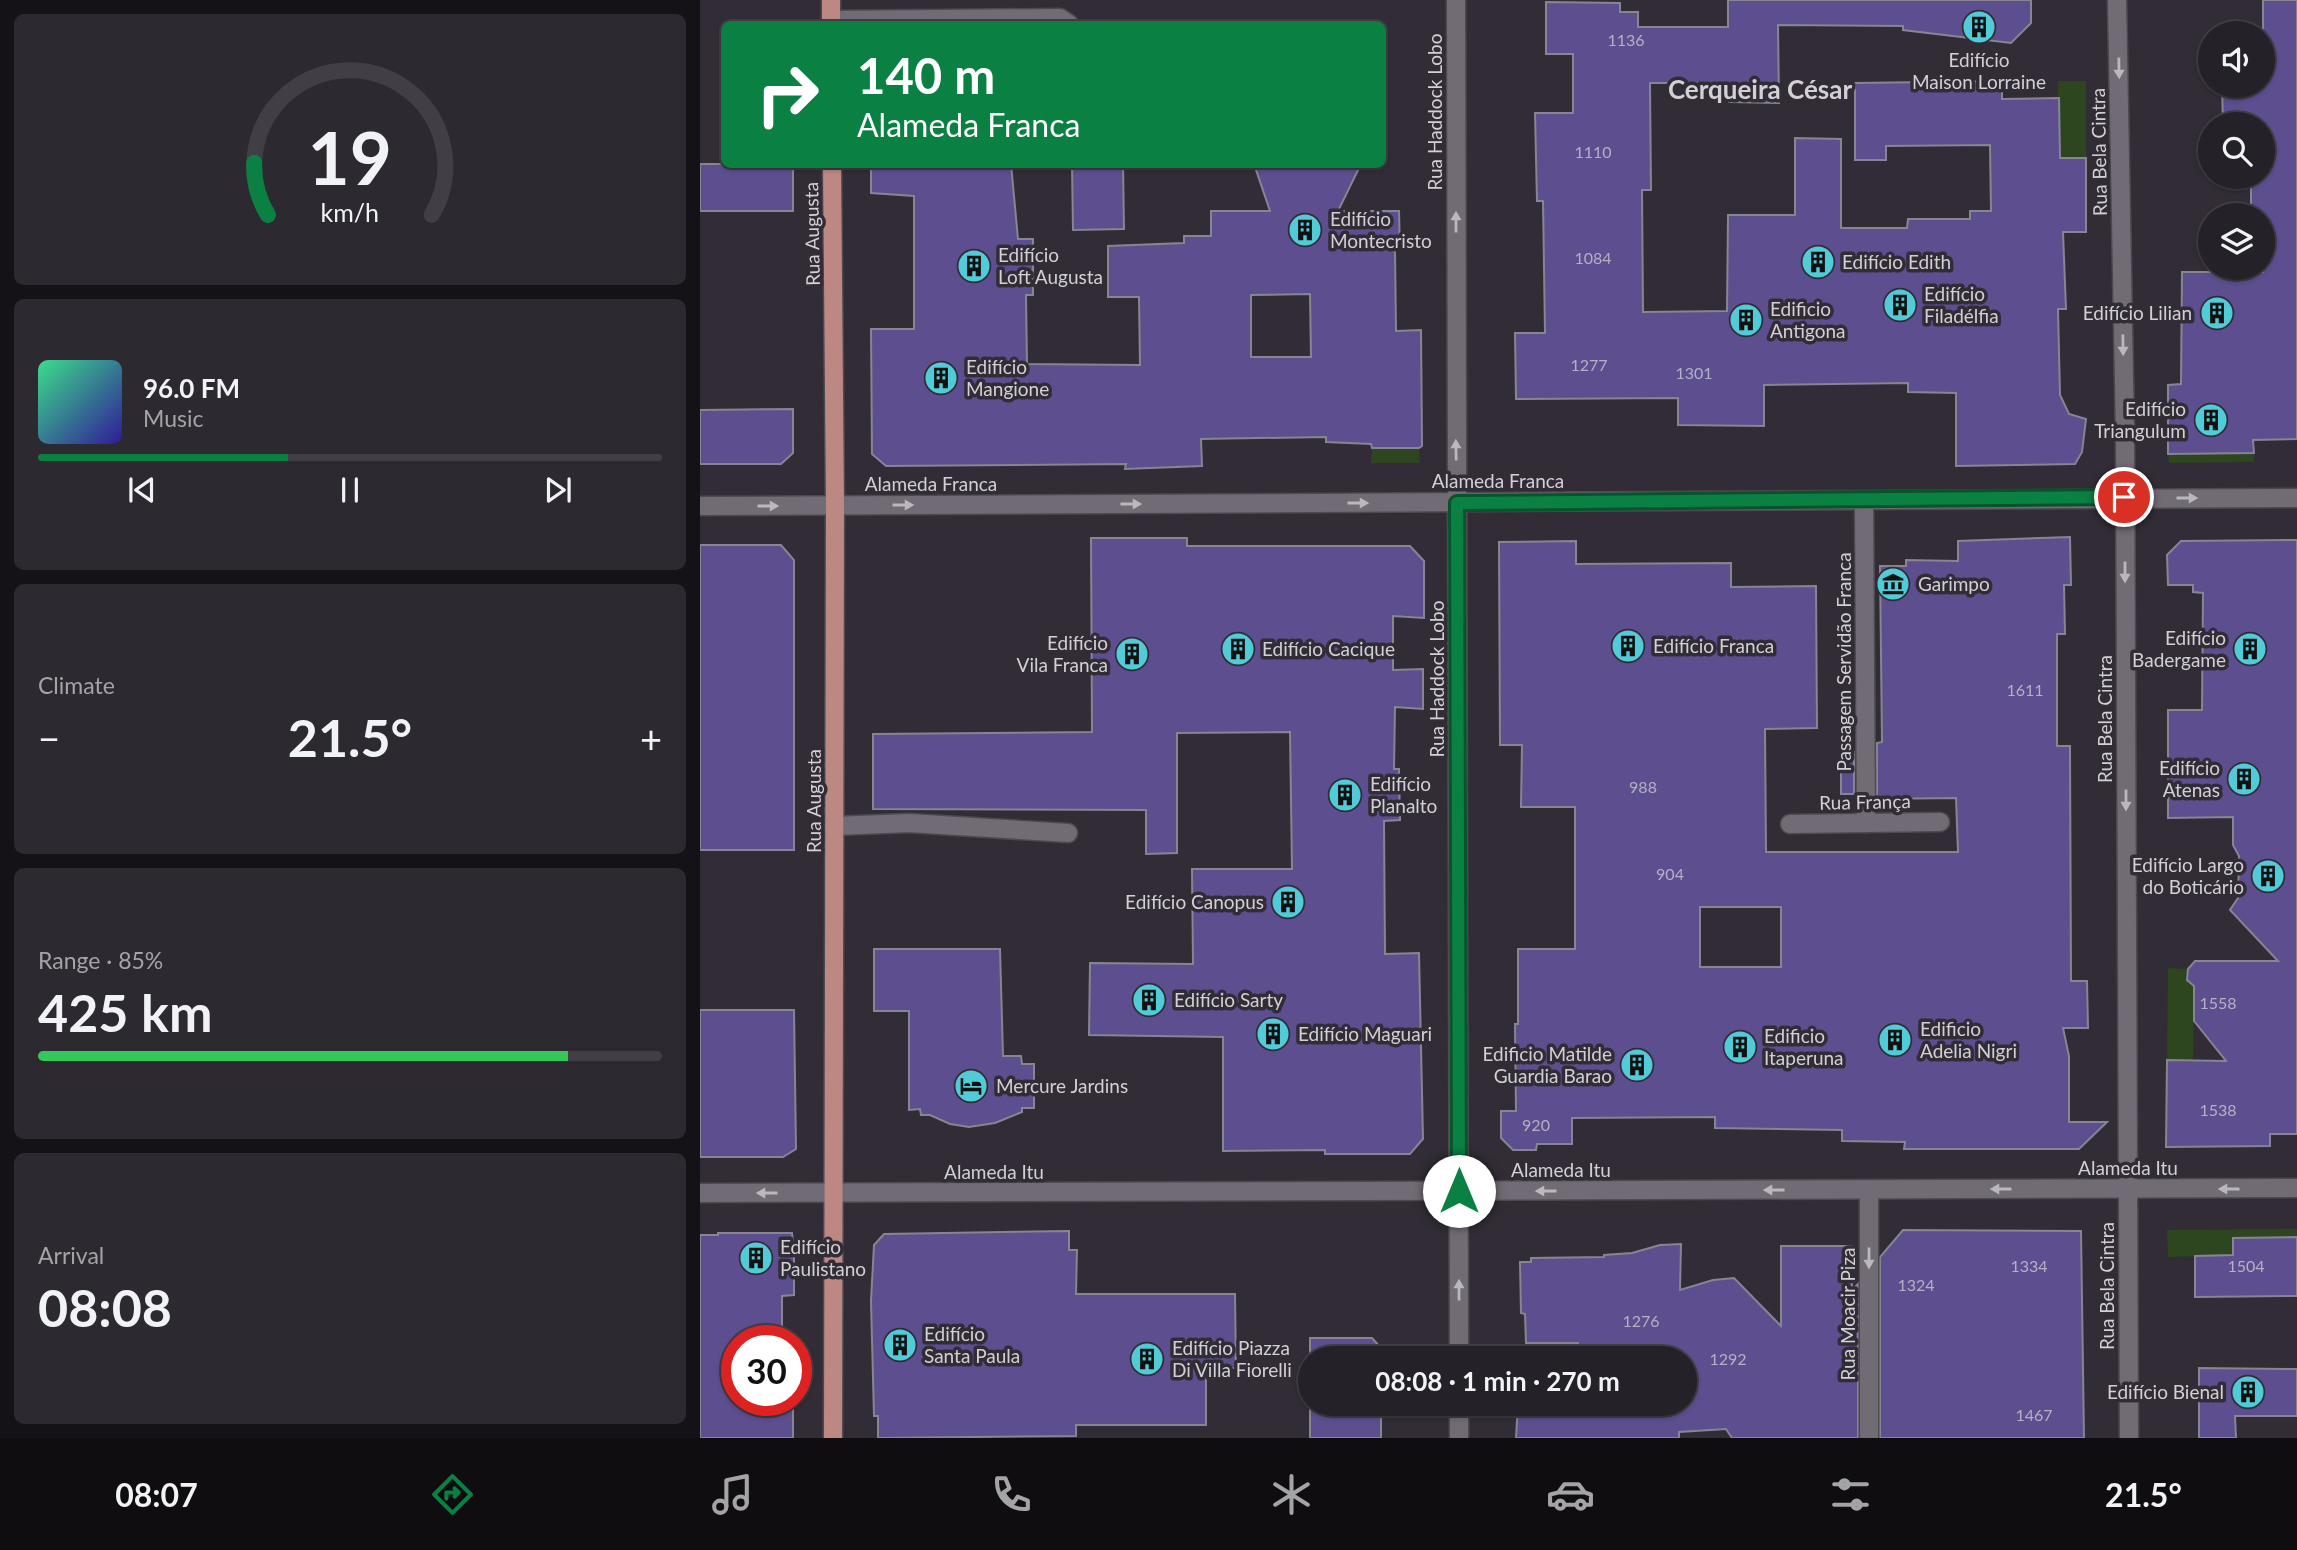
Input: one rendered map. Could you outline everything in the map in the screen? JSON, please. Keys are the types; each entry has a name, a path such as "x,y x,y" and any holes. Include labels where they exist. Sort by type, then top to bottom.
{"main road":[{"path":"831,0 831,21"},
{"name":"Rua Augusta","path":"832,168 835,506 833,1438"}],"street":[{"name":"Rua Haddock Lobo","path":"1456,0 1459,1346"},
{"name":"Rua Bela Cintra","path":"2117,0 2124,497 2129,1438"},
{"path":"888,21 1060,18 1064,21"},
{"name":"Alameda Franca","path":"700,506 2297,498"},
{"name":"Passagem Servidão Franca","path":"1864,501 1866,823"},
{"name":"Rua França","path":"1790,824 1940,822"},
{"path":"834,826 909,823 1068,833"},
{"name":"Alameda Itu","path":"700,1193 2297,1188"},
{"name":"Rua Moacir Piza","path":"1869,1190 1869,1438"},
{"path":"1459,1416 1459,1438"}],"green space":[{"path":"2058,81 2086,81 2086,158 2054,158 2059,125"},
{"path":"1372,448 1419,448 1420,463 1371,463"},
{"path":"2254,453 2254,462 2169,463 2168,454"},
{"path":"2168,968 2188,969 2187,980 2194,986 2193,1061 2167,1060"},
{"path":"2297,1229 2297,1237 2233,1238 2233,1255 2168,1257 2167,1230"}],"building":[{"path":"1728,0 2031,0 2031,23 2011,43 1903,30 1903,26 1778,25 1779,103 1729,102 1729,83 1650,83 1651,190 1642,190 1643,312 1727,311 1728,215 1795,215 1795,138 1841,139 1841,228 1907,228 1908,219 1970,219 1970,211 1991,211 1990,145 1886,146 1886,160 1855,160 1855,83 2002,81 2002,99 2059,98 2060,158 2086,158 2086,232 2063,232 2066,309 2058,309 2060,395 2069,414 2086,419 2082,452 2075,464 1956,466 1956,393 1908,392 1908,383 1764,385 1764,426 1678,425 1678,398 1516,399 1515,333 1545,333 1543,201 1537,201 1535,113 1573,113 1573,54 1546,54 1546,2 1620,3 1620,12 1638,12 1638,27 1728,27"},
{"path":"2263,0 2297,0 2297,439 2253,440 2254,453 2168,454 2168,385 2181,384 2182,272 2198,272 2198,280 2275,280 2275,203 2251,203 2251,189 2275,189 2275,112 2223,112 2222,98 2275,98 2275,21 2263,21"},
{"path":"700,164 721,164 721,168 793,168 793,211 700,211"},
{"path":"871,168 1011,168 1018,239 1033,239 1033,295 1026,295 1027,364 1140,365 1139,297 1108,297 1108,246 1184,243 1184,236 1211,236 1211,211 1270,211 1255,168 1359,168 1338,211 1399,211 1400,250 1395,250 1396,331 1421,330 1422,446 1372,448 1371,444 1326,442 1326,437 1201,439 1202,466 1125,469 1126,464 886,466 872,454 871,329 914,329 914,196 871,193","holes":["1310,294 1311,357 1251,357 1251,295"]},
{"path":"1072,168 1123,168 1124,229 1073,230"},
{"path":"793,409 793,453 781,464 700,464 700,410"},
{"path":"2070,537 2071,585 2064,585 2065,634 2057,634 2057,746 2070,746 2071,981 2087,981 2088,1028 2063,1028 2069,1056 2069,1122 2107,1122 2079,1149 1904,1149 1905,1142 1842,1141 1842,1130 1715,1128 1715,1117 1572,1118 1572,1144 1537,1144 1536,1150 1513,1150 1501,1138 1501,1111 1516,1111 1518,949 1575,949 1575,807 1521,807 1522,745 1500,745 1499,542 1576,541 1576,564 1731,563 1731,587 1816,586 1817,728 1765,729 1766,852 1958,852 1956,798 1877,799 1877,743 1882,742 1880,566 1906,566 1906,560 1958,561 1958,541","holes":["1700,907 1781,907 1781,967 1700,967"]},
{"path":"1091,538 1187,538 1187,546 1410,546 1424,561 1424,618 1393,616 1393,670 1423,669 1423,709 1395,707 1394,769 1399,769 1400,820 1384,821 1385,954 1419,953 1423,1139 1410,1154 1325,1154 1325,1150 1223,1151 1223,1037 1089,1035 1090,963 1193,964 1192,869 1292,869 1290,732 1177,733 1177,853 1146,854 1146,810 873,809 873,734 1092,732"},
{"path":"2297,540 2297,1134 2270,1134 2270,1146 2166,1147 2167,1060 2226,1061 2194,1021 2194,986 2187,980 2188,969 2195,961 2278,961 2230,910 2238,898 2239,856 2233,845 2233,817 2168,818 2168,710 2202,710 2203,593 2193,592 2193,585 2168,585 2167,555 2181,541"},
{"path":"700,545 781,545 794,560 794,850 700,850"},
{"path":"1854,752 1854,794 1841,794 1841,753"},
{"path":"874,949 1000,949 1003,1056 1021,1056 1022,1064 1034,1064 1034,1108 1022,1108 1022,1112 995,1123 969,1127 950,1124 930,1115 921,1115 920,1109 909,1110 909,1011 874,1011"},
{"path":"700,1010 794,1010 796,1149 783,1157 700,1157"},
{"path":"1903,1230 2081,1231 2084,1438 1880,1438 1880,1257"},
{"path":"1069,1231 1069,1250 1077,1250 1076,1294 1235,1294 1236,1368 1206,1368 1206,1425 1076,1425 1076,1436 878,1438 878,1416 874,1416 871,1301 874,1245 884,1234"},
{"path":"792,1233 794,1295 782,1296 782,1325 721,1325 721,1416 793,1416 793,1438 700,1438 700,1235"},
{"path":"2297,1237 2297,1296 2195,1297 2195,1256 2233,1255 2233,1238"},
{"path":"1681,1244 1680,1290 1713,1280 1734,1278 1781,1326 1781,1246 1852,1246 1852,1290 1858,1284 1858,1438 1732,1438 1726,1429 1679,1432 1679,1438 1516,1438 1517,1416 1697,1416 1697,1346 1526,1343 1525,1314 1521,1313 1520,1262 1531,1262 1531,1258 1604,1257 1660,1245"},
{"path":"1310,1338 1372,1338 1379,1346 1310,1346"},
{"name":"Edifício Bienal","path":"2199,1368 2297,1369 2297,1416 2235,1416 2236,1438 2199,1438"},
{"path":"1310,1416 1381,1416 1381,1438 1310,1438"}],"place":[{"name":"Edifício Maison Lorraine","path":"1979,27"},
{"name":"Edifício Montecristo","path":"1305,230"},
{"name":"Edifício Edith","path":"1818,262"},
{"name":"Edifício Loft Augusta","path":"974,266"},
{"name":"Edifício Filadélfia","path":"1900,305"},
{"name":"Edifício Lilian","path":"2217,313"},
{"name":"Edificio Antigona","path":"1746,320"},
{"name":"Edifício Mangione","path":"941,378"},
{"name":"Edifício Triangulum","path":"2211,420"},
{"name":"Garimpo","path":"1893,584"},
{"name":"Edifício Franca","path":"1628,646"},
{"name":"Edifício Cacique","path":"1238,649"},
{"name":"Edifício Badergame","path":"2250,649"},
{"name":"Edifício Vila Franca","path":"1132,654"},
{"name":"Edifício Atenas","path":"2244,779"},
{"name":"Edifício Planalto","path":"1345,795"},
{"name":"Edifício Largo do Boticário","path":"2268,876"},
{"name":"Edifício Canopus","path":"1288,902"},
{"name":"Edifício Sarty","path":"1149,1000"},
{"name":"Edifício Maguari","path":"1273,1034"},
{"name":"Edificio Adelia Nigri","path":"1895,1040"},
{"name":"Edificio Itaperuna","path":"1740,1047"},
{"name":"Edificio Matilde Guardia Barao","path":"1637,1065"},
{"name":"Mercure Jardins","path":"971,1086"},
{"name":"Edifício Paulistano","path":"756,1258"},
{"name":"Edifício Santa Paula","path":"900,1345"},
{"name":"Edifício Piazza Di Villa Fiorelli","path":"1147,1359"},
{"name":"Edifício Bienal","path":"2248,1392"}],"district":[{"name":"Cerqueira César","path":"1760,90"}],"route":[{"path":"1459,1191 1457,503 2124,497"}]}
